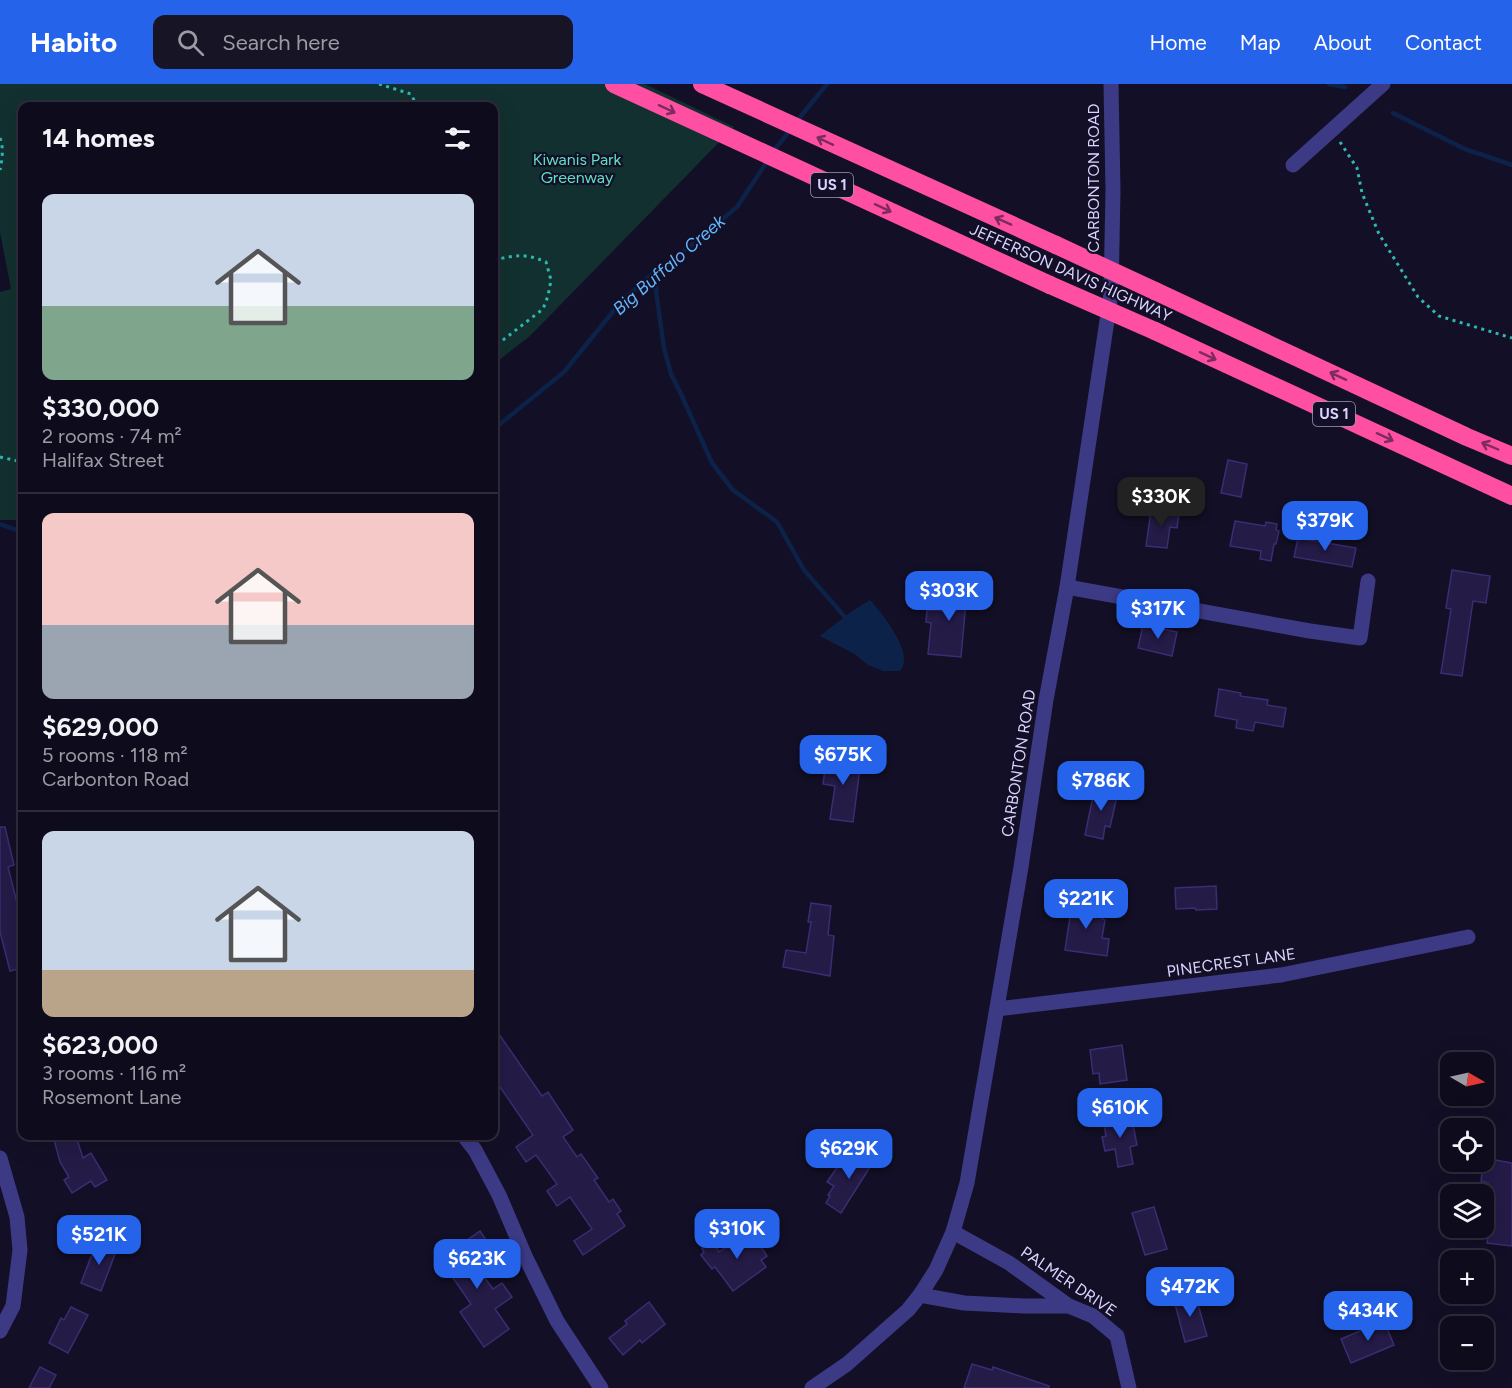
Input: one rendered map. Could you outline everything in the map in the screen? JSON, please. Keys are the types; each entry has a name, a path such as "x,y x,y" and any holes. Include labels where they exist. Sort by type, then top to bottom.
{"highway":[{"name":"JEFFERSON DAVIS HIGHWAY","path":"614,84 1512,496"},
{"name":"JEFFERSON DAVIS HIGHWAY","path":"702,84 1512,456"}],"street":[{"name":"CARBONTON ROAD","path":"812,1388 847,1364 908,1310 920,1295 936,1270 953,1232 967,1183 1021,867 1111,294 1113,190 1111,84"},
{"path":"1293,165 1383,84"},
{"path":"1066,587 1360,638 1368,581"},
{"name":"PINECREST LANE","path":"997,1009 1281,975 1467,937"},
{"path":"467,1140 499,1195 525,1256 557,1321 601,1388"},
{"path":"0,1158 17,1217 20,1250 13,1306 0,1331"},
{"name":"PALMER DRIVE","path":"953,1232 1009,1263 1069,1306 1093,1316 1117,1336 1129,1388"},
{"path":"920,1295 964,1303 1069,1306"}],"path":[{"path":"379,84 411,94 415,102"},
{"path":"1333,130 1357,168 1362,193 1379,234 1418,297 1439,316 1512,338"},
{"path":"0,138 2,142 0,170"},
{"path":"498,259 516,255 532,256 546,262 550,280 548,296 543,309 498,344"},
{"path":"0,457 18,461"}],"green space":[{"name":"Kiwanis Park Greenway","path":"0,84 645,84 734,127 530,336 498,361 498,102 18,102 18,520 0,520 0,292 11,289 0,232"}],"water":[{"path":"870,600 896,634 901,645 904,664 900,671 883,671 868,665 856,655 820,636"}],"building":[{"path":"1228,460 1247,464 1241,497 1221,493"},
{"path":"1151,510 1179,514 1177,528 1170,527 1167,548 1146,546"},
{"path":"1235,521 1265,526 1266,522 1277,524 1276,530 1279,531 1271,561 1260,559 1261,551 1230,546"},
{"path":"1298,538 1356,548 1352,567 1294,557"},
{"path":"1452,570 1490,576 1486,603 1473,601 1462,676 1441,673 1451,609 1446,608"},
{"path":"947,579 965,579 961,657 928,654 931,623 926,622 927,610 946,611"},
{"path":"1143,625 1177,632 1172,656 1138,648"},
{"path":"1219,689 1241,693 1240,696 1268,700 1267,705 1286,708 1283,727 1255,722 1253,731 1236,728 1237,720 1215,716"},
{"path":"827,755 858,759 857,768 860,768 853,822 830,819 835,786 823,784"},
{"path":"1095,787 1118,792 1110,827 1105,826 1103,839 1085,835"},
{"path":"0,827 5,827 14,865 8,867 18,907 18,969 10,971 0,932"},
{"path":"1216,886 1217,909 1176,909 1175,888"},
{"path":"1067,902 1103,908 1102,919 1105,920 1102,938 1109,939 1107,956 1065,950 1070,917 1065,916"},
{"path":"811,903 831,906 828,935 834,936 830,976 783,967 786,950 806,953 811,922 808,922"},
{"path":"498,1033 542,1096 548,1092 573,1130 563,1137 577,1157 581,1154 598,1178 594,1180 609,1202 613,1199 621,1211 617,1214 625,1226 583,1255 574,1241 592,1229 570,1197 557,1206 547,1191 557,1184 536,1155 526,1162 516,1147 533,1135 498,1084"},
{"path":"1122,1045 1127,1080 1100,1084 1099,1073 1093,1074 1090,1050"},
{"path":"1123,1115 1125,1126 1133,1124 1137,1145 1130,1147 1133,1164 1118,1167 1115,1149 1105,1151 1102,1137 1106,1136 1103,1119"},
{"path":"54,1140 77,1140 83,1158 91,1153 107,1180 95,1187 91,1181 72,1193 64,1180 69,1177 60,1162"},
{"path":"862,1147 877,1156 841,1213 826,1203 834,1186 827,1182 840,1163 849,1169"},
{"path":"1494,1160 1512,1163 1512,1246 1487,1243 1488,1238 1494,1238 1494,1184 1481,1181 1482,1172 1494,1172"},
{"path":"1154,1207 1167,1249 1145,1255 1132,1213"},
{"path":"752,1229 767,1256 761,1260 766,1267 733,1291 715,1267 712,1269 701,1255 704,1252 702,1249 712,1241 719,1252"},
{"path":"480,1231 490,1246 471,1259 493,1289 502,1283 512,1297 495,1309 509,1329 484,1347 460,1312 471,1304 440,1259"},
{"path":"97,1241 117,1249 101,1291 81,1283"},
{"path":"1195,1294 1207,1336 1185,1342 1174,1300"},
{"path":"649,1302 665,1324 642,1343 640,1340 623,1355 609,1338 627,1324 625,1321"},
{"path":"71,1307 88,1315 68,1353 49,1343 61,1318 64,1320"},
{"path":"1384,1321 1394,1345 1351,1363 1341,1339"},
{"path":"972,1364 992,1370 993,1367 1049,1386 1049,1388 964,1388"},
{"path":"40,1367 56,1375 49,1388 29,1388"}],"waterway":[{"name":"Big Buffalo Creek","path":"796,122 827,84"},
{"name":"Big Buffalo Creek","path":"1329,84 1345,87"},
{"name":"Big Buffalo Creek","path":"1393,113 1465,149 1512,165"},
{"name":"Big Buffalo Creek","path":"772,153 791,129"},
{"name":"Big Buffalo Creek","path":"498,426 564,372 620,303 657,270 688,248 737,207 768,160"},
{"path":"657,270 656,291 664,348 671,374 712,463 733,490 777,522 804,570 845,617 850,619"},
{"name":"Big Buffalo Creek","path":"0,524 18,531"}]}
